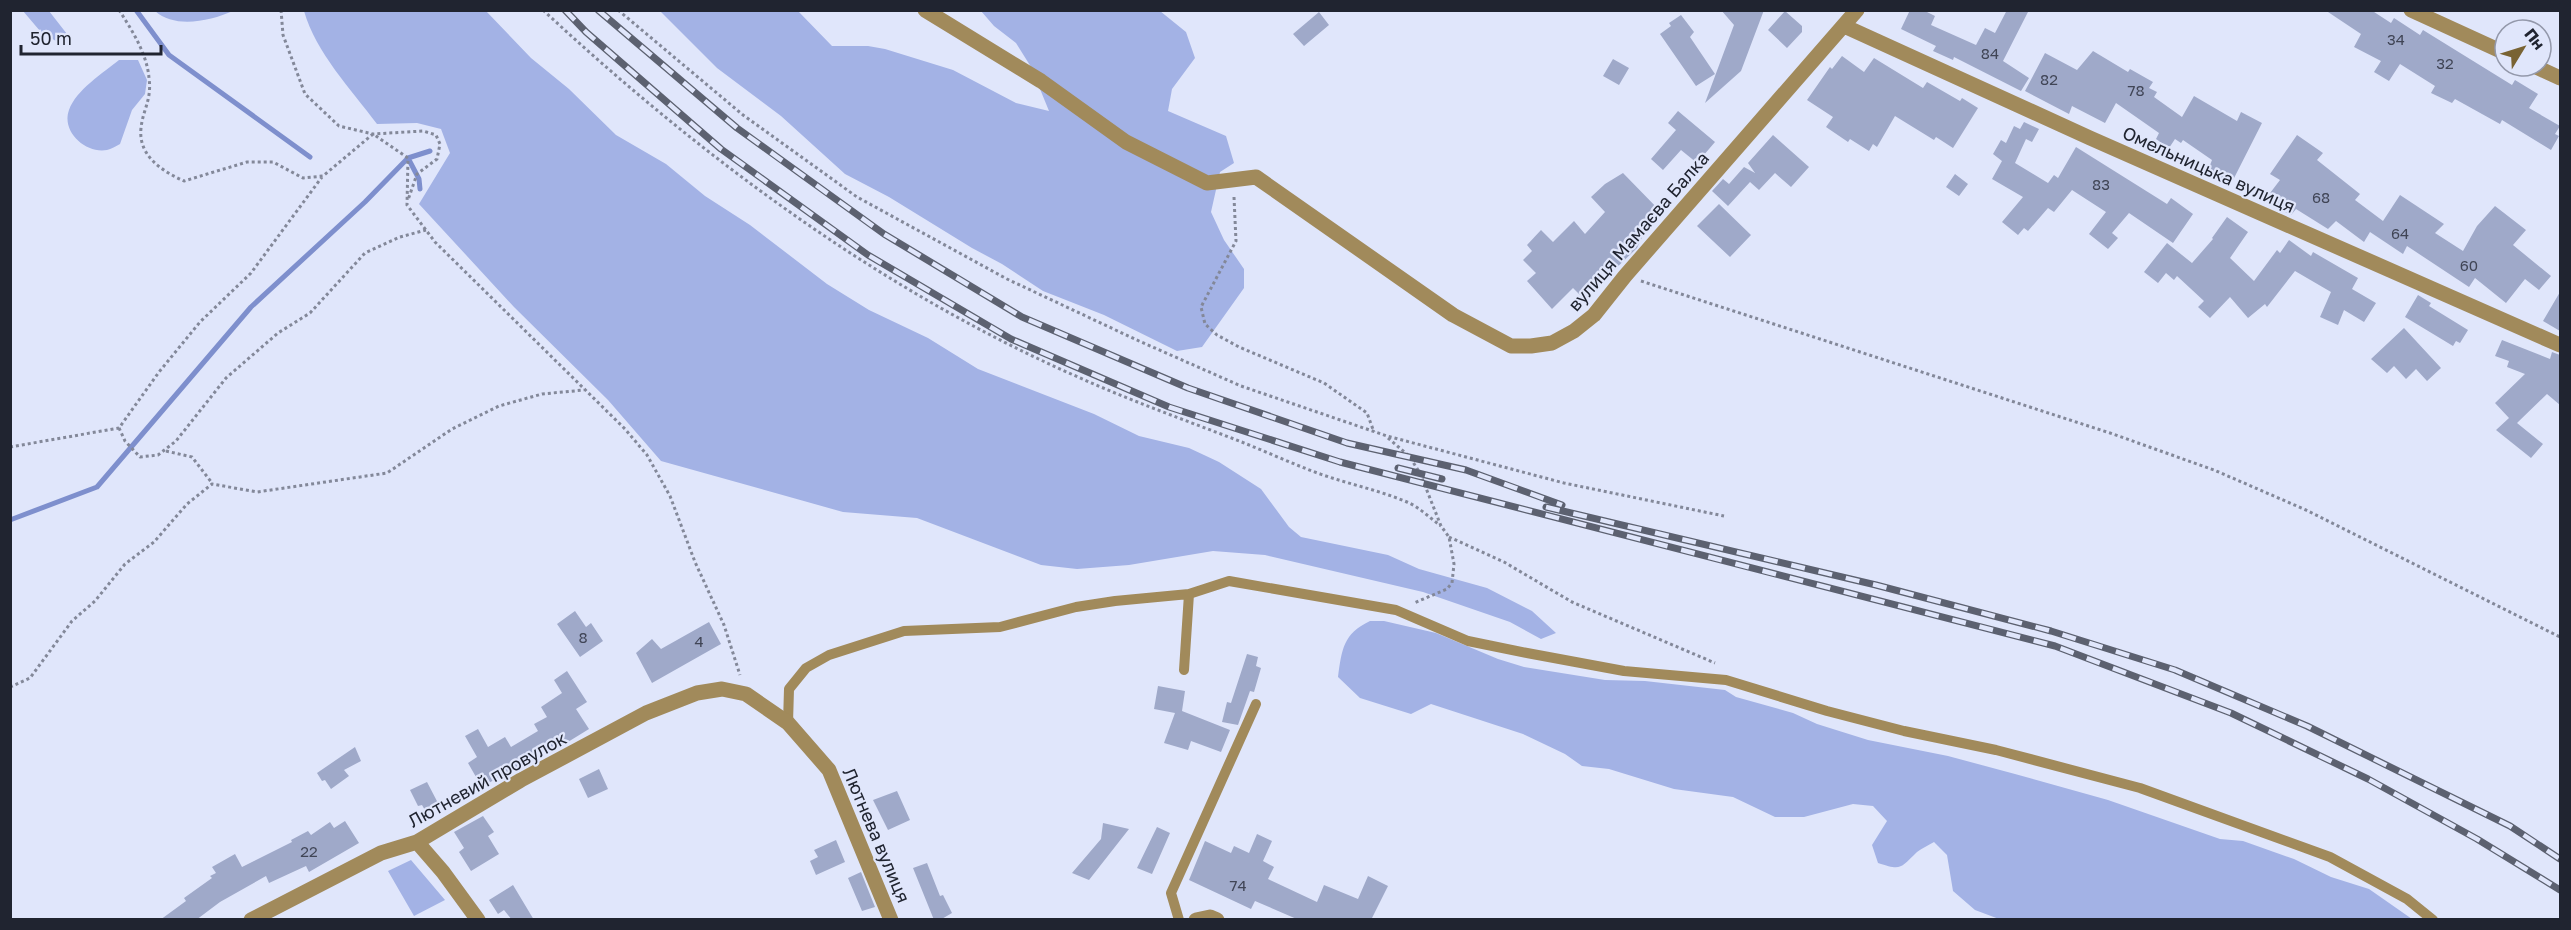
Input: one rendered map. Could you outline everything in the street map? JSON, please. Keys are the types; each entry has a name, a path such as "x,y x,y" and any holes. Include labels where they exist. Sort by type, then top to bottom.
{"street":[{"path":"925,10 1041,81 1126,142 1207,183 1234,180"},
{"name":"вулиця Мамаєва Балка","path":"1234,180 1256,177 1453,315 1511,346 1552,343 1574,332 1594,315 1857,10"},
{"path":"2411,10 2493,48"},
{"name":"Омельницька вулиця","path":"1844,26 2090,138 2560,345"},
{"name":"Лютневий провулок","path":"251,920 381,854 417,842 521,780 646,713 697,693 722,689 746,694"},
{"name":"Лютнева вулиця","path":"746,694 788,723 829,770 891,920"},
{"path":"417,842 443,872 478,920"},
{"path":"1196,920 1210,917 1217,920"}],"lane":[{"path":"788,723 789,689 806,668 839,652 904,631 1000,627 1077,607 1189,594 1228,581 1396,610 1468,642 1624,671 1726,680 1838,714 1904,731 1996,750 2140,788 2330,857 2407,899 2433,920"},
{"path":"1184,670 1189,594"},
{"path":"1179,920 1171,893 1256,704"}],"path":[{"path":"119,10 136,36 149,75 150,99 141,127 142,144 149,158 166,173 184,182 247,162 273,162 303,178 323,176"},
{"path":"281,10 283,35 305,94 339,126 373,134 423,131 436,135 440,144 437,159 417,174 407,205"},
{"path":"543,10 647,103 758,189 866,263 938,305 1008,345 1077,377 1156,411 1312,471 1409,503 1441,526"},
{"path":"618,10 743,115 857,197 1007,279 1139,341 1241,386 1387,436 1564,483 1724,516"},
{"path":"10,447 118,428 159,372 200,322 251,273 323,176 373,134"},
{"path":"373,134 408,158 407,205 426,230 483,290 625,429 647,454 658,472 724,625 746,694"},
{"path":"1234,180 1236,241 1201,307 1205,324 1217,335 1239,347 1324,383 1367,413 1374,432"},
{"path":"118,428 125,441 140,457 158,455 165,451 176,441 226,378 278,333 310,313 364,253 400,237 426,230"},
{"path":"1626,276 2110,433 2214,470 2306,510 2560,637"},
{"path":"165,451 192,457 212,484 257,492 387,473 452,429 499,406 542,394 584,390"},
{"path":"1387,436 1409,456 1420,473 1441,526 1449,537 1454,564 1452,583 1441,593 1396,610"},
{"path":"10,687 30,678 72,621 95,601 125,564 154,542 187,504 212,484"},
{"path":"1449,537 1504,562 1572,602 1719,665"}],"shaded area":[{"path":"23,11 49,11 67,34 67,40 59,43 40,31"},
{"path":"155,11 233,11 214,18 182,22 163,17"},
{"path":"304,11 486,11 531,58 569,89 616,135 666,164 705,196 750,225 827,284 869,310 928,338 978,369 1094,414 1139,436 1189,448 1219,462 1261,489 1289,527 1301,537 1388,555 1419,569 1487,588 1532,611 1556,633 1541,639 1510,622 1423,592 1265,555 1213,551 1129,565 1077,569 1041,565 917,518 843,512 661,461 608,400 514,307 419,204 450,153 441,129 417,123 377,124 326,56"},
{"path":"660,11 798,11 832,46 868,46 885,49 953,70 1016,103 1049,111 1031,67 1016,43 994,26 981,11 1160,11 1186,32 1195,58 1172,89 1168,111 1226,136 1234,163 1220,172 1211,212 1224,240 1244,269 1244,288 1202,347 1177,351 1104,315 1043,291 889,197 845,174 781,116 717,68"},
{"path":"119,60 138,60 147,80 145,94 132,110 120,144 107,150 91,149 77,140 72,133 67,118 69,110 84,89"},
{"path":"1370,621 1384,621 1436,633 1498,659 1524,667 1605,680 1645,681 1725,690 1736,697 1793,713 1817,724 1868,740 1948,756 2015,774 2108,800 2220,839 2243,841 2294,859 2331,877 2369,889 2412,919 1999,919 1975,910 1953,891 1947,855 1934,842 1900,866 1892,867 1878,863 1872,845 1887,821 1873,806 1853,804 1804,817 1775,817 1733,797 1674,789 1609,769 1582,766 1565,754 1523,734 1431,704 1411,714 1360,698 1338,677 1345,643 1354,631"},
{"path":"411,860 445,900 414,916 388,871"}],"building":[{"path":"1721,10 1764,10 1741,71 1705,103 1734,25"},
{"path":"1910,10 1923,10 1935,16 1931,25 1976,45 1985,28 1995,33 2007,10 2029,10 2003,61 2029,78 2021,91 1954,57 1953,60 1933,51 1936,46 1901,29"},
{"path":"2325,10 2371,10 2391,23 2394,18 2420,35 2423,30 2493,73 2493,78 2501,78 2512,85 2515,80 2538,94 2529,108 2560,126 2555,134 2559,136 2551,150 2502,120 2500,124 2455,99 2452,103 2431,93 2435,86 2400,64 2389,81 2374,72 2381,61 2354,47 2361,34"},
{"path":"1785,11 1802,26 1802,32 1787,48 1768,30"},
{"path":"1319,12 1329,25 1304,46 1293,34"},
{"path":"1681,15 1694,32 1690,37 1715,74 1696,86 1660,34 1671,26 1669,23"},
{"path":"2093,51 2128,72 2130,69 2153,82 2149,88 2157,92 2154,97 2182,117 2194,96 2237,121 2241,112 2262,123 2231,184 2207,173 2212,160 2183,140 2181,143 2175,139 2169,148 2156,139 2159,133 2116,103 2105,123 2072,106 2069,114 2025,91 2045,53 2077,70"},
{"path":"1842,56 1864,72 1874,58 1923,88 1927,82 1960,101 1962,98 1978,108 1953,148 1936,137 1934,140 1895,116 1877,147 1873,144 1869,151 1850,139 1848,142 1826,127 1833,117 1807,100 1830,67 1832,69"},
{"path":"1613,59 1629,68 1619,85 1603,76"},
{"path":"1678,111 1715,142 1697,163 1681,150 1663,170 1651,159 1676,130 1668,123"},
{"path":"2024,122 2039,129 2032,142 2026,139 2015,163 2048,183 2054,175 2058,178 2076,147 2167,204 2171,198 2193,214 2173,243 2129,213 2112,233 2118,238 2108,249 2089,234 2106,212 2072,190 2054,212 2048,208 2028,231 2024,228 2018,235 2002,222 2023,197 1992,179 2002,161 1993,154 2001,140 2006,143 2014,126 2020,129"},
{"path":"1773,135 1809,167 1791,187 1775,173 1759,190 1750,182 1728,206 1712,191 1723,179 1729,184 1744,167 1755,173 1748,163"},
{"path":"2297,135 2323,153 2317,160 2360,194 2355,200 2383,221 2400,195 2444,224 2435,233 2463,251 2477,226 2495,206 2526,230 2513,245 2551,276 2539,290 2525,279 2506,303 2475,278 2469,287 2407,246 2403,254 2370,232 2364,242 2336,221 2328,229 2296,209 2291,215 2264,201 2280,180 2270,174"},
{"path":"1623,173 1662,213 1647,227 1637,248 1610,274 1606,270 1581,296 1573,288 1552,309 1527,281 1536,273 1523,260 1532,251 1527,245 1541,230 1553,242 1574,221 1585,234 1605,212 1591,197 1605,184"},
{"path":"1955,174 1968,184 1959,196 1946,187"},
{"path":"1719,204 1751,235 1730,257 1697,226"},
{"path":"2227,217 2248,232 2230,258 2254,281 2277,250 2280,253 2289,240 2311,256 2313,252 2358,278 2352,289 2376,303 2364,322 2344,310 2338,325 2320,317 2331,292 2295,271 2267,307 2265,304 2248,318 2230,297 2210,318 2198,307 2204,301 2177,276 2174,280 2166,273 2158,283 2144,272 2167,243 2192,263 2213,239"},
{"path":"2560,292 2560,331 2543,321"},
{"path":"2418,295 2431,303 2429,306 2468,330 2460,343 2456,341 2453,346 2405,317"},
{"path":"2404,328 2441,368 2427,381 2416,369 2406,379 2394,366 2387,373 2371,359"},
{"path":"2502,340 2550,359 2552,352 2560,355 2560,405 2547,394 2517,423 2543,444 2531,458 2496,430 2509,418 2495,403 2525,374 2507,367 2509,361 2495,356"},
{"path":"575,611 586,627 591,623 603,641 580,657 557,624"},
{"path":"709,622 721,644 652,683 636,653 652,639 661,649"},
{"path":"1247,654 1258,657 1256,666 1261,668 1254,692 1250,691 1238,725 1222,722 1227,702 1231,703"},
{"path":"567,671 587,702 576,709 589,729 563,745 544,751 487,784 481,774 476,777 468,763 477,757 465,736 478,729 488,747 505,737 511,747 538,731 534,724 547,717 541,707 562,693 554,680"},
{"path":"1158,686 1185,691 1182,711 1230,730 1221,752 1191,741 1188,750 1164,743 1175,713 1154,709"},
{"path":"355,747 361,761 344,770 349,776 331,789 317,773"},
{"path":"599,769 608,789 588,798 579,779"},
{"path":"427,782 439,805 426,812 422,805 418,806 410,790"},
{"path":"897,791 910,820 888,830 873,800"},
{"path":"483,816 494,832 488,836 499,854 471,871 459,852 464,848 454,832"},
{"path":"345,821 359,843 309,872 306,866 269,883 266,876 220,902 196,920 160,920 186,901 184,898 212,878 210,876 216,873 212,867 235,854 242,867 292,842 291,840 308,831 311,835 330,822 334,828"},
{"path":"1103,823 1129,829 1089,880 1072,873 1101,839"},
{"path":"1157,827 1170,833 1152,874 1137,868"},
{"path":"1257,834 1272,841 1263,861 1274,867 1268,879 1317,902 1324,885 1358,899 1368,876 1388,886 1371,920 1299,920 1255,901 1251,909 1189,880 1205,841 1231,853 1234,846 1249,853"},
{"path":"836,840 845,862 816,875 810,861 818,857 814,850"},
{"path":"927,863 940,896 943,895 952,913 940,920 934,920 913,868"},
{"path":"861,872 875,907 862,911 848,878"},
{"path":"513,885 534,920 512,920 504,910 498,914 489,900"}],"waterway":[{"path":"136,10 169,55 310,157"},
{"path":"10,520 97,487 251,307 365,202 408,158 430,151"},
{"path":"408,158 419,179 420,189"}],"railway":[{"path":"565,10 586,32 721,149 868,255 1011,339 1169,407 1340,462 2055,646 2231,713 2368,779 2477,839 2560,890"},
{"path":"598,10 737,128 884,234 1022,317 1188,388 1347,443 1466,470 1562,505"},
{"path":"1398,468 1442,479"},
{"path":"1546,507 1876,585 2051,631 2175,670 2307,726 2510,826 2560,859"}]}
